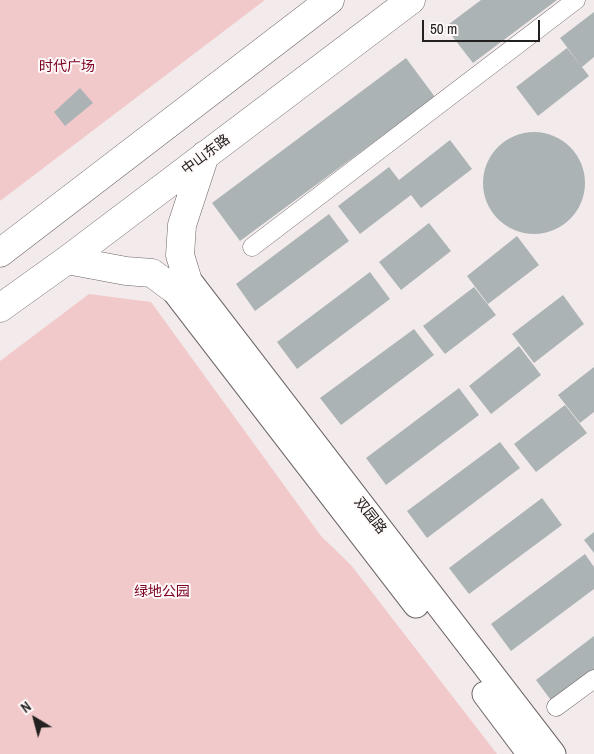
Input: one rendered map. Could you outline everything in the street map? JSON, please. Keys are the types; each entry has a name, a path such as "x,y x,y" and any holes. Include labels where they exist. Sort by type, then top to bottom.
{"main road":[{"path":"0,253 330,0"},
{"name":"中山东路","path":"0,308 67,260 411,0"},
{"path":"67,260 126,271 152,273 180,283 182,225 205,155"},
{"name":"双园路","path":"180,283 530,754"},
{"name":"双园路","path":"180,283 553,754"}],"street":[{"path":"252,247 576,0"},
{"path":"556,707 594,679"}],"green space":[{"name":"时代广场","path":"0,0 265,0 0,201"},
{"name":"绿地公园","path":"89,294 151,302 321,536 351,565 497,754 0,754 0,361"}],"building":[{"path":"481,0 557,0 473,63 445,27"},
{"path":"594,12 594,57 582,67 560,38"},
{"path":"567,48 589,76 538,116 516,87"},
{"path":"406,58 435,97 240,241 212,203"},
{"path":"80,88 93,103 65,126 54,112"},
{"path":"524,132 544,132 563,140 577,154 585,173 582,203 577,212 563,226 544,234 524,234 505,226 491,212 483,193 483,173 491,154 505,140"},
{"path":"450,140 472,169 421,208 411,195 360,234 338,206 389,167 399,180"},
{"path":"329,214 349,241 255,311 236,284"},
{"path":"429,223 451,251 401,290 379,262"},
{"path":"517,236 539,265 488,304 467,276"},
{"path":"370,272 390,299 297,369 277,342"},
{"path":"474,287 496,315 445,354 423,326"},
{"path":"563,295 584,324 534,363 512,334"},
{"path":"414,329 434,355 341,425 320,398"},
{"path":"519,346 541,375 491,414 469,386"},
{"path":"594,367 594,412 580,423 558,395"},
{"path":"459,388 479,415 386,485 366,458"},
{"path":"565,405 587,433 536,472 514,444"},
{"path":"500,442 520,468 427,538 407,511"},
{"path":"542,498 562,525 469,594 449,568"},
{"path":"594,532 594,553 584,540"},
{"path":"585,554 594,567 594,589 511,651 491,624"},
{"path":"594,636 594,678 556,707 536,680"}]}
